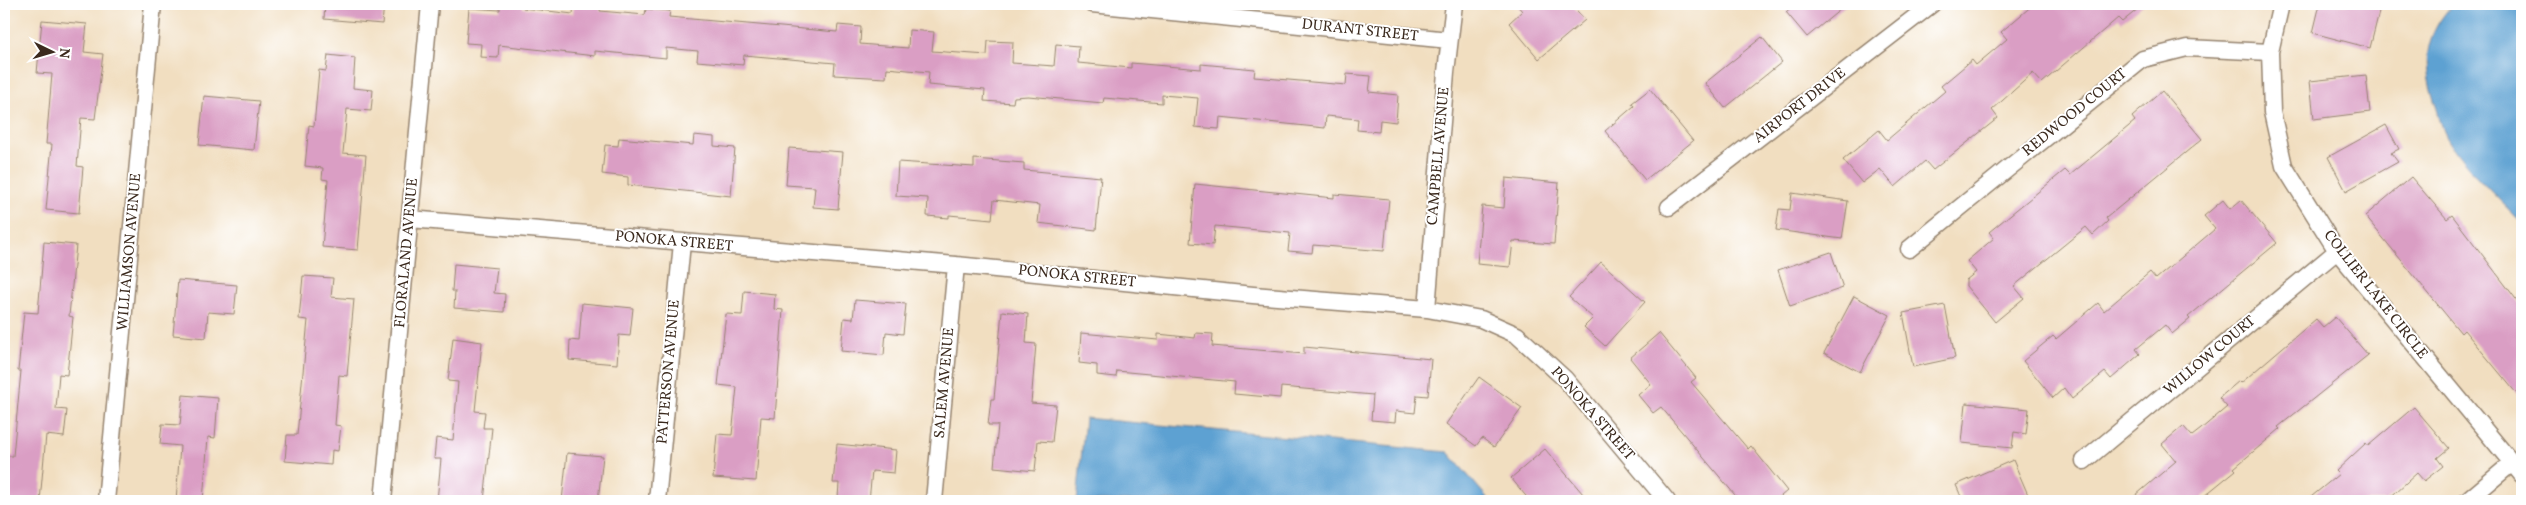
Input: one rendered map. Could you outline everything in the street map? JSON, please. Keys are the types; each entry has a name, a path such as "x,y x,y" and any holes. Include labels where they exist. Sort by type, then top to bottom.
{"street":[{"name":"WILLIAMSON AVENUE","path":"106,501 153,4"},
{"name":"FLORALAND AVENUE","path":"383,501 430,4"},
{"name":"DURANT STREET","path":"1092,4 1171,7 1449,40"},
{"name":"CAMPBELL AVENUE","path":"1427,309 1449,40 1454,4"},
{"name":"AIRPORT DRIVE","path":"1669,208 1932,4"},
{"name":"COLLIER LAKE CIRCLE","path":"2281,4 2270,52 2272,112 2284,166 2337,251 2517,469"},
{"name":"REDWOOD COURT","path":"1909,249 2143,59 2187,48 2270,52"},
{"name":"PONOKA STREET","path":"410,219 956,265 1253,295 1427,309 1481,319 1517,335 1565,379 1667,501"},
{"name":"PATTERSON AVENUE","path":"657,501 682,243"},
{"name":"WILLOW COURT","path":"2084,461 2337,251"},
{"name":"SALEM AVENUE","path":"934,501 956,265"},
{"path":"2466,501 2517,469"}],"water":[{"path":"2453,4 2522,4 2522,223 2462,160 2447,138 2441,124 2429,80 2428,54 2430,41 2435,29"},
{"path":"1085,418 1448,452 1490,501 1077,501"}],"building":[{"path":"325,4 384,4 382,24 324,19"},
{"path":"500,4 523,4 523,8 573,14 574,4 601,4 600,11 645,15 646,9 670,11 669,17 837,32 838,25 861,27 860,44 908,48 909,30 934,32 932,51 987,55 988,41 1013,42 1012,63 1054,66 1056,44 1079,46 1078,63 1131,68 1131,63 1201,69 1201,64 1255,69 1254,77 1346,85 1347,74 1371,76 1369,92 1398,95 1396,122 1380,120 1379,132 1357,130 1358,119 1326,116 1325,128 1220,117 1219,129 1195,127 1198,98 1162,95 1162,103 1104,98 1103,103 1028,96 1014,97 1013,103 984,101 985,90 928,85 929,72 887,68 886,78 834,75 835,63 744,55 743,65 697,61 698,51 666,48 666,58 595,51 595,56 499,45 498,58 480,57 481,44 466,43 469,8 500,10"},
{"path":"1516,4 1571,4 1585,20 1539,59 1509,23 1522,11"},
{"path":"1795,4 1847,4 1807,37 1786,12"},
{"path":"2034,4 2144,4 2122,22 2118,18 2042,83 2033,73 1992,110 1998,118 1933,170 1925,161 1895,187 1880,169 1862,183 1843,160 1879,130 1887,140 1945,91 1941,86 1972,60 1976,65 2007,39 2001,32"},
{"path":"2320,4 2364,4 2380,8 2370,48 2313,33"},
{"path":"42,20 87,24 84,52 103,54 95,119 81,118 77,166 83,167 79,213 46,210 52,144 46,144 52,74 37,73"},
{"path":"1762,37 1782,62 1725,108 1705,83"},
{"path":"328,55 355,58 353,88 373,90 371,111 347,109 343,153 366,155 358,250 322,247 328,180 322,179 323,168 305,166 309,125 314,126 319,70 326,71"},
{"path":"2366,75 2370,112 2314,119 2310,81"},
{"path":"1650,89 1693,141 1645,180 1605,131 1634,106 1632,103"},
{"path":"2162,91 2202,139 2106,218 2108,221 2093,235 2086,227 2014,286 2024,298 1995,322 1966,286 1966,280 1976,272 1967,261 1994,238 1989,232 2065,170 2070,175 2135,121 2132,117"},
{"path":"204,96 259,101 254,150 199,145"},
{"path":"2386,125 2399,149 2391,153 2398,162 2346,191 2328,157"},
{"path":"694,135 714,137 714,146 735,148 731,196 628,185 628,177 602,174 605,145 618,146 619,138 693,145"},
{"path":"789,148 843,152 838,209 813,207 815,187 786,185"},
{"path":"974,159 1024,163 1024,170 1101,177 1096,230 1038,223 1040,205 994,200 992,219 949,215 949,218 927,216 928,198 896,196 898,162 974,167"},
{"path":"2411,177 2447,219 2452,215 2522,307 2522,400 2464,330 2461,333 2365,216"},
{"path":"1506,178 1559,183 1554,244 1513,241 1510,267 1477,264 1482,206 1504,208"},
{"path":"1195,184 1334,198 1334,194 1389,199 1384,251 1313,245 1312,253 1288,251 1290,233 1215,226 1213,245 1190,243"},
{"path":"1792,193 1848,201 1842,239 1776,230 1779,209 1790,210"},
{"path":"2223,200 2230,209 2241,200 2277,243 2188,317 2190,319 2172,334 2165,325 2136,349 2140,354 2111,379 2105,372 2072,399 2064,388 2053,398 2023,361 2053,336 2056,339 2098,303 2104,311 2150,272 2156,279 2215,229 2204,216"},
{"path":"44,242 76,245 69,316 73,317 67,375 59,374 56,409 67,410 64,437 46,435 40,501 4,501 6,456 13,456 21,371 18,371 24,312 38,313"},
{"path":"1831,252 1843,288 1790,306 1778,270"},
{"path":"1601,262 1645,302 1605,346 1584,327 1593,318 1569,297"},
{"path":"454,264 497,268 494,293 505,294 504,312 454,308 455,291 452,291"},
{"path":"303,276 333,278 331,297 354,299 347,376 339,375 335,425 341,426 338,451 332,450 331,465 285,461 287,435 297,435 308,320 299,319"},
{"path":"178,280 237,285 234,314 208,312 206,338 173,335"},
{"path":"744,291 775,294 774,309 783,310 775,418 761,417 756,481 713,478 717,434 732,435 737,387 718,385 726,314 742,315"},
{"path":"1854,296 1890,315 1860,372 1824,353"},
{"path":"855,300 906,304 903,334 886,332 884,355 841,351 844,318 853,319"},
{"path":"582,303 633,308 630,336 619,335 617,364 569,360 570,340 579,341"},
{"path":"1945,305 1955,358 1913,367 1903,313"},
{"path":"1002,311 1028,314 1026,343 1036,344 1031,403 1056,405 1052,442 1038,441 1035,471 994,467 998,425 988,425 991,399 994,399"},
{"path":"2335,317 2368,355 2278,427 2280,429 2234,468 2236,470 2198,501 2129,501 2176,461 2162,444 2183,426 2192,436 2227,407 2219,398 2239,381 2241,383 2316,319 2323,327"},
{"path":"1081,333 1158,340 1158,334 1195,338 1196,333 1213,334 1212,346 1304,354 1304,347 1431,359 1428,396 1417,395 1415,413 1396,411 1395,422 1371,420 1373,395 1281,387 1280,398 1234,394 1235,382 1117,371 1116,377 1097,375 1097,365 1079,363"},
{"path":"1659,333 1696,378 1691,382 1748,449 1751,446 1787,491 1775,501 1740,501 1661,407 1653,413 1638,395 1651,384 1630,358"},
{"path":"453,338 482,342 475,411 485,412 483,428 492,428 484,501 437,501 441,459 434,459 436,438 453,440 458,382 448,381"},
{"path":"1479,377 1522,408 1494,447 1482,438 1476,446 1446,424"},
{"path":"183,395 218,398 215,438 208,437 203,501 176,501 180,446 160,444 162,424 180,425"},
{"path":"1966,403 2029,409 2026,434 2014,432 2012,448 1962,443"},
{"path":"2414,407 2449,448 2437,458 2443,466 2424,481 2417,473 2386,501 2306,501 2339,474 2336,471 2366,443 2368,446"},
{"path":"837,444 896,450 894,473 872,471 869,501 838,498 839,483 833,483"},
{"path":"1545,449 1583,494 1575,501 1530,501 1511,478"},
{"path":"567,453 603,456 598,501 562,501"},
{"path":"2013,460 2029,497 2019,501 1963,501 1956,485"}]}
